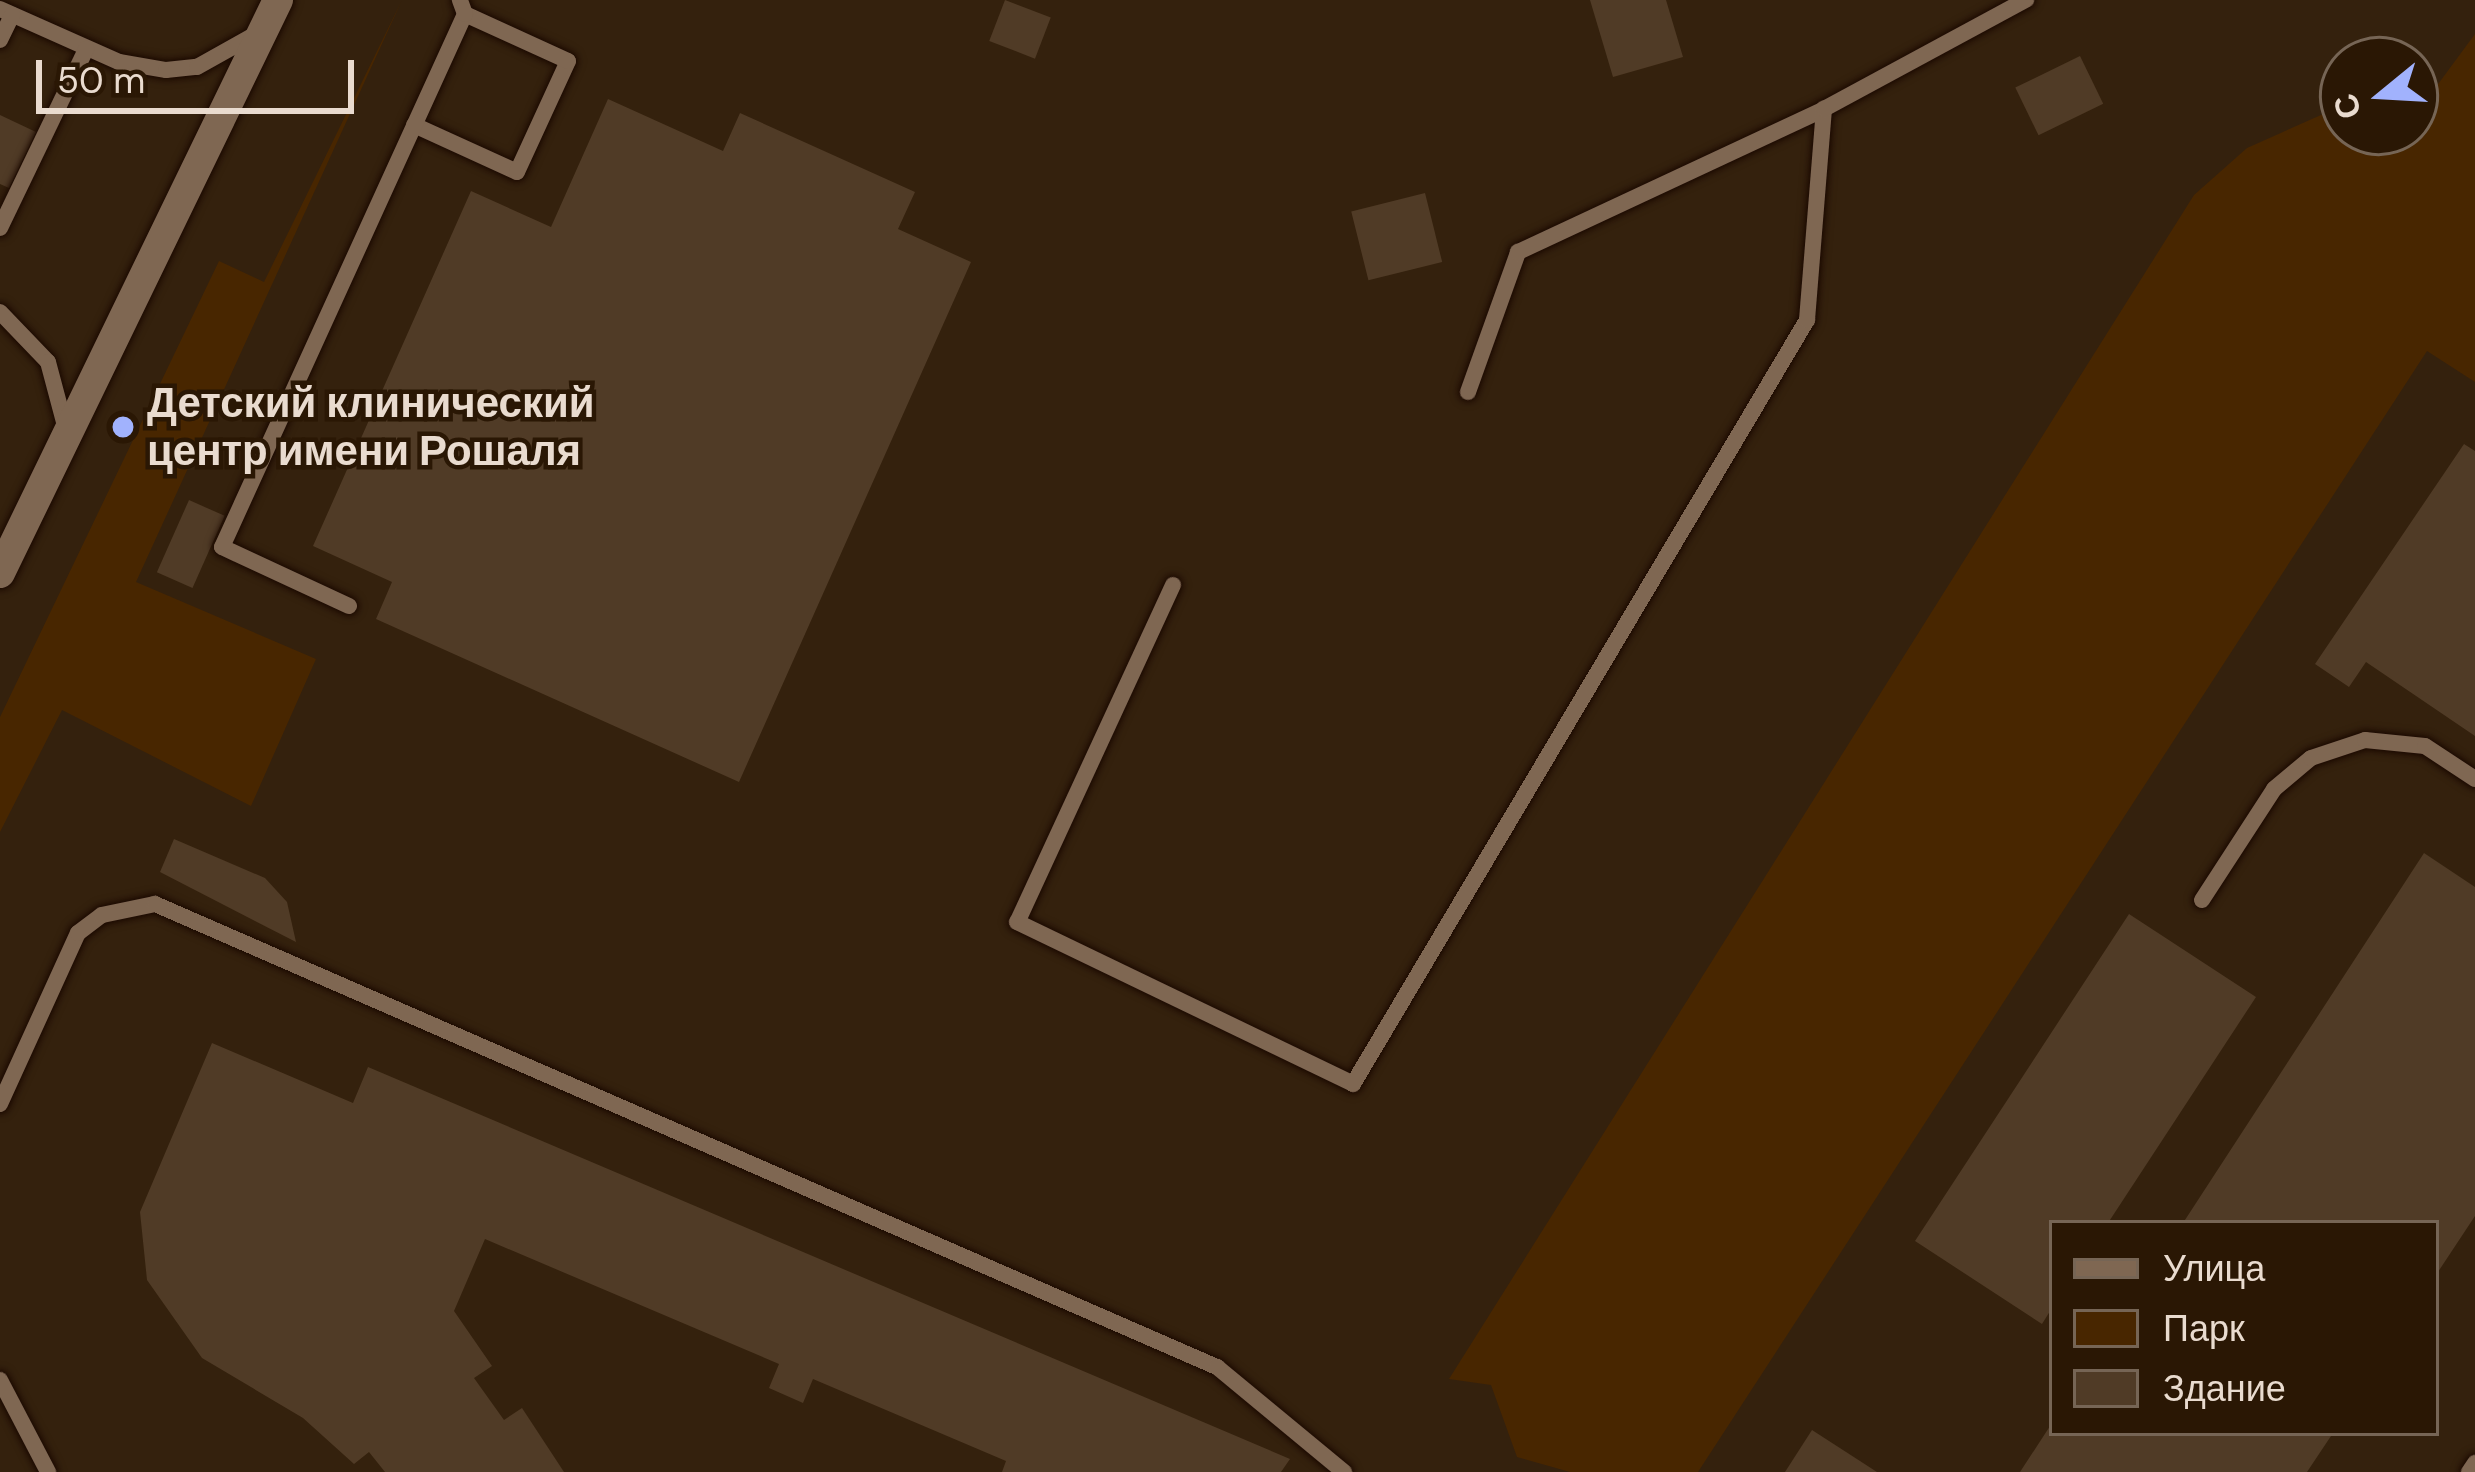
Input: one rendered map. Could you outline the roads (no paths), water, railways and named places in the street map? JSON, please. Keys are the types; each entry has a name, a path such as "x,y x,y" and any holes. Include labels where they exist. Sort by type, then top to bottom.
{"street":[{"path":"0,573 271,14"}],"lane":[{"path":"1468,392 1518,252 1824,109 2026,0"},
{"path":"349,606 222,547 414,125 462,7 568,62 517,172 414,125"},
{"path":"0,40 6,12 86,49 196,67 271,14"},
{"path":"0,228 86,49"},
{"path":"1173,585 1017,922 1353,1084 1808,320 1824,109"},
{"path":"0,312 49,362 66,434"},
{"path":"2202,899 2274,789 2311,758 2365,740 2426,746 2475,779"},
{"path":"0,1104 77,933 102,915 155,904 1217,1367 1344,1472"},
{"path":"0,1380 48,1472"},
{"path":"2469,1472 2475,1463"}],"place":[{"name":"Детский клинический центр имени Рошаля","path":"123,427"}]}
